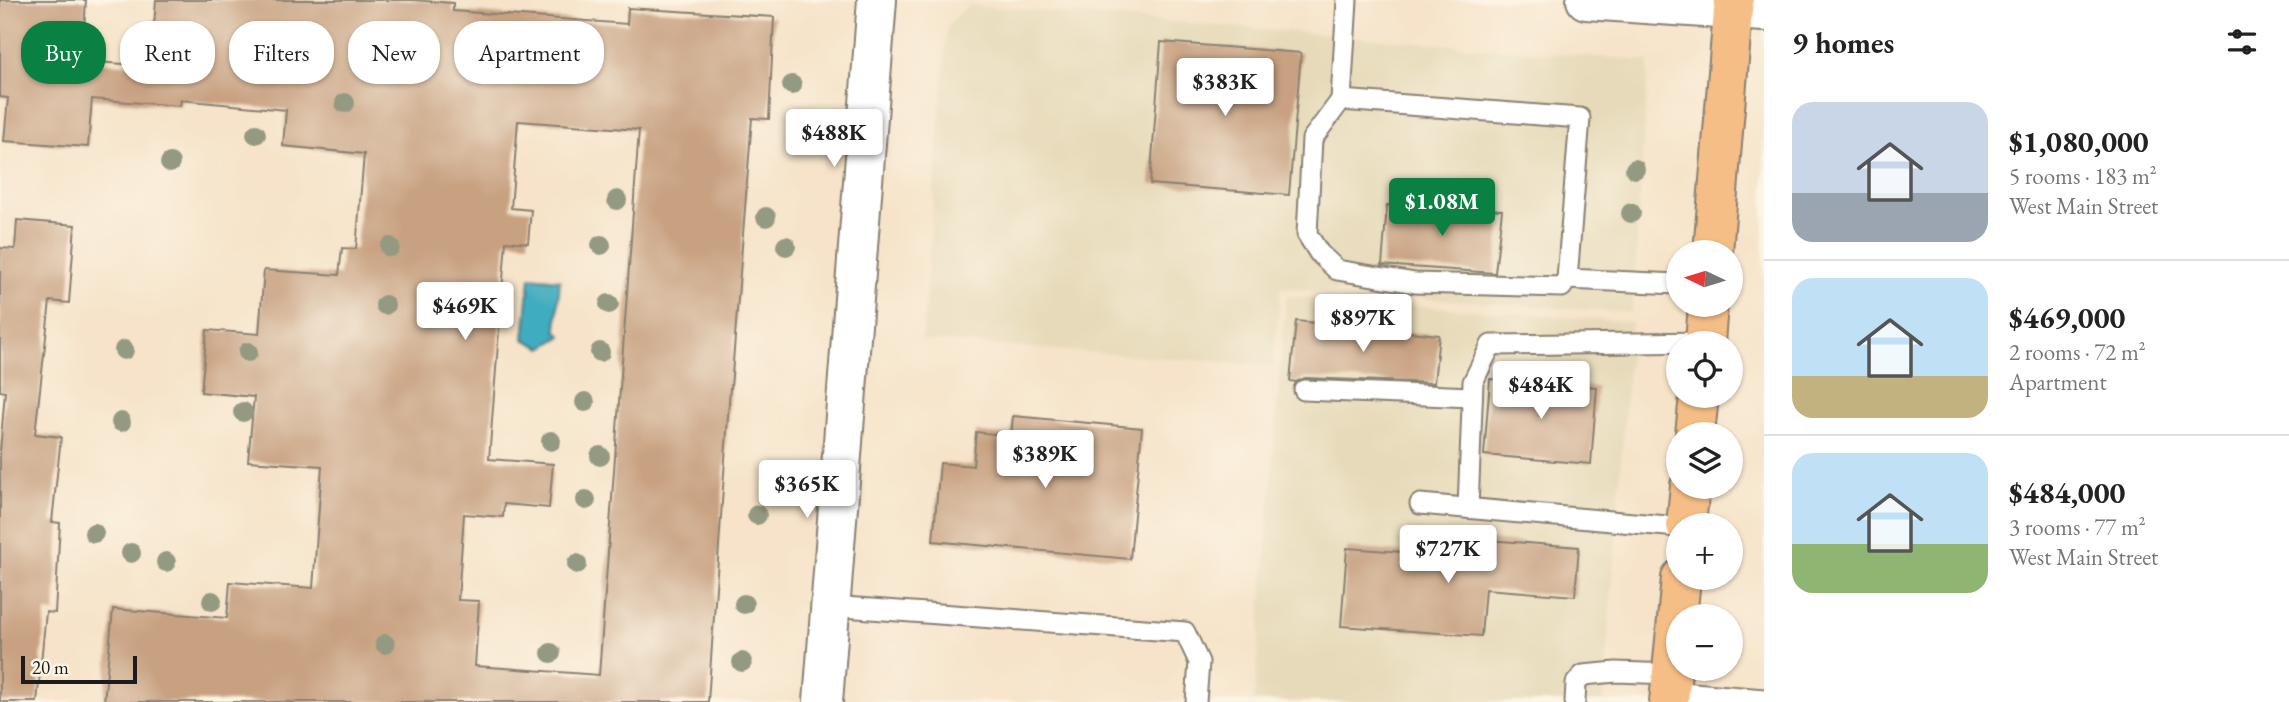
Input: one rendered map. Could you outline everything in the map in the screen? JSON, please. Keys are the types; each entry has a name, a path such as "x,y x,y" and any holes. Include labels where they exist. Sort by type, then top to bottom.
{"main road":[{"path":"1714,240 1743,8"},
{"path":"1670,689 1680,590"}],"street":[{"path":"822,702 877,0"},
{"path":"1586,0 1743,8"}],"lane":[{"path":"1341,100 1580,118 1567,279 1562,287 1415,282 1337,270 1319,253 1307,234 1312,139 1341,100 1347,0"},
{"path":"1567,279 1666,283"},
{"path":"1468,508 1473,382 1491,345 1706,330"},
{"path":"1304,390 1472,397"},
{"path":"1420,504 1666,526"},
{"path":"830,606 1185,632 1199,662 1196,702"},
{"path":"1575,702 1576,683 1583,675 1616,672 1670,689 1764,699"}],"shaded area":[{"path":"968,5 1649,61 1632,313 1281,288 1273,366 922,340 947,27"},
{"path":"1286,296 1632,322 1603,702 1254,702"}],"water":[{"path":"530,277 560,280 556,330 562,336 542,348 524,339"}],"building":[{"path":"0,0 86,0 85,21 21,21 21,84 106,84 106,63 120,64 120,84 215,84 215,21 154,21 156,0 412,0 453,3 453,11 587,21 454,21 454,84 604,84 604,22 627,24 628,8 774,17 769,119 752,118 708,702 104,702 113,609 227,618 230,582 313,588 322,466 248,461 254,397 201,392 207,330 259,334 264,270 339,275 342,248 356,249 364,154 283,146 286,110 181,100 180,106 92,99 88,147 4,141 8,98 0,97","holes":["518,121 639,130 599,675 475,666 479,601 458,600 464,514 503,517 504,504 549,508 553,464 489,459 506,241 528,243 531,210 511,208"]},
{"path":"1161,42 1301,53 1289,195 1150,184"},
{"path":"1387,205 1502,210 1495,273 1382,265"},
{"path":"17,220 75,225 69,303 50,301 35,434 61,437 52,522 60,523 55,613 46,612 37,702 0,702 0,451 5,392 0,391 0,248 15,249"},
{"path":"1296,321 1439,335 1434,383 1305,378 1296,382 1290,381"},
{"path":"1490,379 1597,387 1591,464 1484,455"},
{"path":"1013,416 1142,428 1130,559 933,541 940,463 973,466 976,432 1011,436"},
{"path":"1487,540 1579,547 1575,596 1485,589 1481,636 1341,626 1347,548 1486,558"}]}
